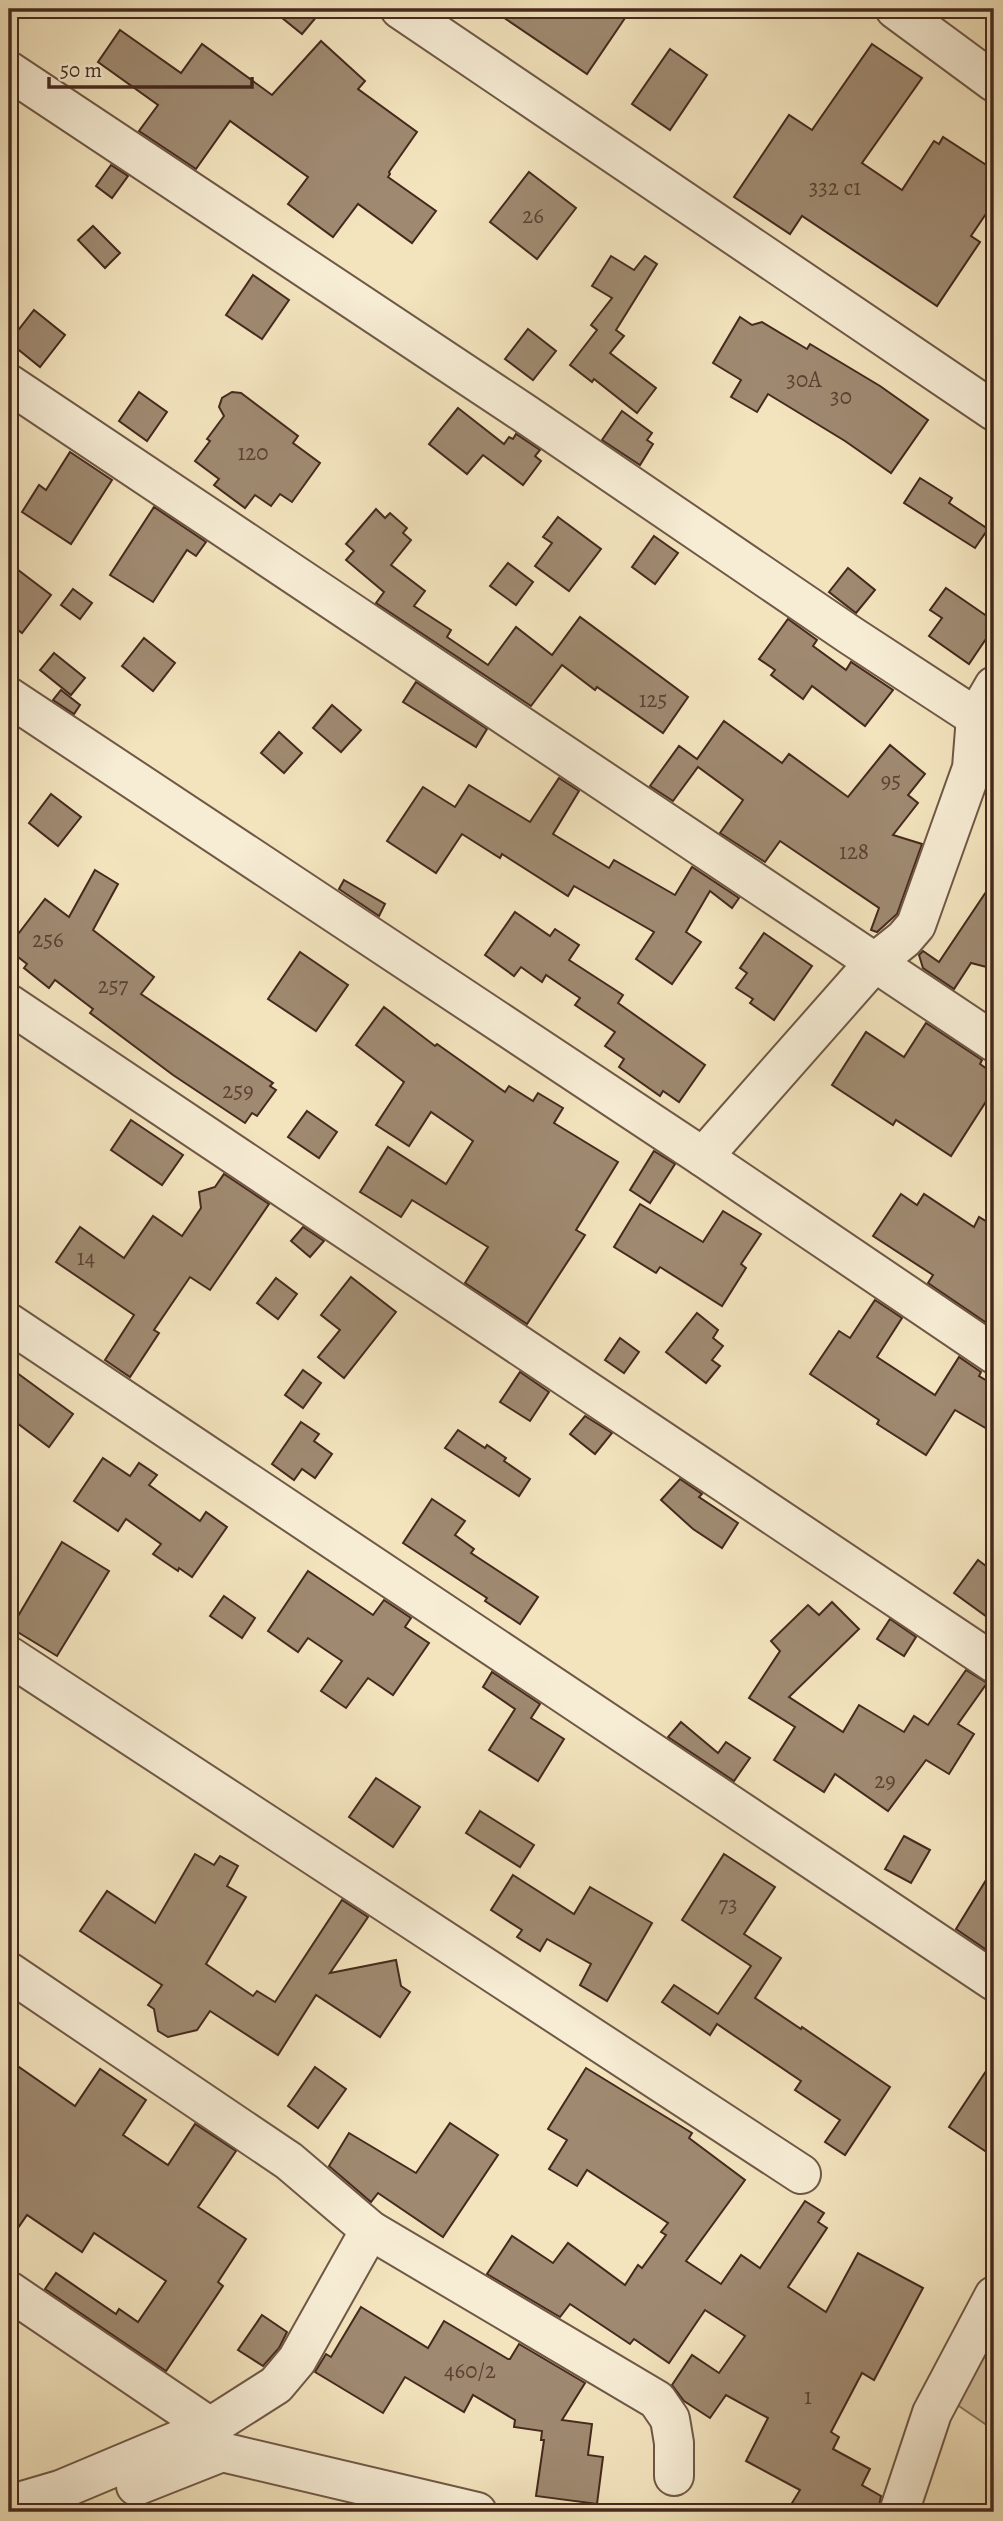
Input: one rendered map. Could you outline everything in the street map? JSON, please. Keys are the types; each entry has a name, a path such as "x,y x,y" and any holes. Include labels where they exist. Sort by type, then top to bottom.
{"lane":[{"path":"400,9 994,411"},
{"path":"895,9 994,82"},
{"path":"9,71 524,413 850,635 988,710 972,768 916,925 904,939 874,963 703,1157"},
{"path":"9,384 994,1042"},
{"path":"9,697 703,1157 994,1354"},
{"path":"9,1004 994,1663"},
{"path":"9,1323 994,1981"},
{"path":"9,1656 801,2174"},
{"path":"9,1972 289,2161 370,2230 657,2400 670,2419 674,2443 674,2476"},
{"path":"9,2505 60,2490 210,2427 276,2385 297,2360 370,2230"},
{"path":"9,2291 210,2427"},
{"path":"899,2512 932,2413 994,2295"},
{"path":"71,2512 222,2452 477,2512"}],"shaded area":[{"path":"994,2334 994,2430 956,2404"}],"building":[{"path":"271,9 323,9 302,34"},
{"path":"491,9 612,9 625,18 587,74"},
{"path":"120,30 181,73 202,44 272,95 321,41 365,81 358,89 417,132 388,177 436,211 412,243 358,204 333,237 288,204 308,177 230,121 196,169 139,131 158,105 98,62"},
{"path":"872,44 922,78 862,163 902,190 934,141 939,144 943,137 994,170 994,202 971,236 980,242 937,306 802,216 790,234 734,197 789,115 812,130"},
{"path":"670,49 707,75 670,130 632,104"},
{"path":"111,165 128,176 112,198 96,186"},
{"path":"529,172 576,208 537,259 490,222"},
{"path":"93,226 120,253 105,268 78,240"},
{"path":"611,256 634,270 645,256 657,264 616,330 624,336 610,353 656,388 637,413 594,379 592,382 570,365 597,330 591,325 612,298 592,286"},
{"path":"253,275 289,300 262,339 226,315"},
{"path":"34,310 65,335 40,367 9,342"},
{"path":"740,317 752,325 762,322 807,349 810,344 880,386 928,420 891,473 768,394 757,412 731,397 741,380 713,363"},
{"path":"528,329 556,351 533,380 505,359"},
{"path":"139,392 167,412 147,441 119,421"},
{"path":"232,392 241,393 298,436 293,443 320,463 292,502 280,494 271,506 255,495 245,508 214,485 219,479 195,461 224,416 219,407 222,398"},
{"path":"458,408 504,444 509,437 513,439 516,434 540,450 535,456 541,461 523,485 483,455 467,474 429,444"},
{"path":"622,411 652,433 647,440 653,444 640,465 602,440"},
{"path":"70,452 112,480 71,544 22,512 39,485 46,490"},
{"path":"920,478 952,498 949,503 988,529 975,548 904,503"},
{"path":"154,507 206,542 196,556 187,550 153,602 110,575"},
{"path":"376,509 385,518 390,513 407,528 403,533 411,540 391,565 425,591 414,606 451,630 447,637 488,665 516,627 552,655 580,617 688,697 663,733 597,687 595,690 562,665 531,706 376,603 384,592 346,560 354,551 346,544"},
{"path":"558,517 601,549 569,591 535,566 552,543 543,537"},
{"path":"654,536 678,553 655,584 632,567"},
{"path":"9,563 51,595 22,633 9,623"},
{"path":"508,563 533,582 516,605 490,586"},
{"path":"848,568 875,590 856,613 829,592"},
{"path":"946,588 994,621 994,627 969,664 929,636 942,618 930,610"},
{"path":"73,589 92,603 80,619 61,605"},
{"path":"788,619 817,640 813,646 846,670 851,662 893,690 865,726 812,686 803,699 771,675 775,670 759,659"},
{"path":"144,638 175,663 153,691 122,666"},
{"path":"54,653 85,678 71,695 40,670"},
{"path":"416,682 487,729 476,747 403,702"},
{"path":"61,690 80,705 74,714 53,700"},
{"path":"332,705 361,730 341,752 313,728"},
{"path":"724,721 782,763 789,754 848,797 890,745 925,774 908,795 918,803 893,835 922,844 897,914 877,932 871,930 879,908 780,841 765,862 720,833 743,800 698,767 673,801 650,786 679,746 697,759"},
{"path":"279,732 302,753 284,773 261,753"},
{"path":"559,778 579,791 553,834 609,868 614,860 675,895 692,867 739,898 732,908 710,891 686,932 701,942 672,984 636,959 654,932 574,886 568,896 502,854 500,858 462,834 436,873 387,841 423,787 455,807 469,785 530,822"},
{"path":"51,794 81,817 58,846 29,823"},
{"path":"95,870 118,884 93,930 154,977 141,994 273,1083 270,1086 276,1090 257,1116 252,1113 245,1123 173,1075 90,1013 93,1009 55,980 49,988 24,968 27,964 9,950 9,946 45,899 69,917"},
{"path":"344,880 385,904 379,916 339,889"},
{"path":"994,880 994,969 971,963 954,989 923,968 919,955 923,951 939,962"},
{"path":"515,912 550,936 555,929 579,945 569,960 623,995 618,1003 705,1065 679,1102 663,1091 660,1096 619,1067 624,1059 605,1046 615,1032 575,1005 580,998 546,975 542,982 521,967 514,976 485,955"},
{"path":"764,933 812,966 774,1020 750,1003 753,999 736,988 747,973 740,968"},
{"path":"300,952 348,985 316,1031 268,999"},
{"path":"384,1007 435,1046 437,1044 505,1092 509,1086 533,1101 538,1093 563,1108 554,1123 618,1162 576,1230 585,1235 527,1324 465,1283 488,1247 412,1200 401,1217 360,1192 388,1147 446,1184 473,1141 431,1112 409,1146 376,1125 404,1082 356,1045"},
{"path":"926,1023 982,1060 980,1064 994,1074 994,1105 987,1100 951,1156 896,1120 893,1125 832,1085 866,1032 904,1057"},
{"path":"307,1111 337,1132 319,1158 288,1137"},
{"path":"131,1120 183,1155 162,1185 111,1150"},
{"path":"654,1151 675,1164 650,1203 630,1190"},
{"path":"224,1174 269,1204 210,1290 190,1277 154,1330 159,1333 130,1377 105,1360 134,1315 56,1262 80,1227 124,1258 153,1216 182,1236 201,1208 199,1192 215,1187"},
{"path":"901,1194 917,1205 924,1194 974,1227 979,1217 994,1226 994,1328 928,1283 933,1275 873,1236"},
{"path":"640,1204 703,1242 723,1211 761,1234 741,1264 746,1268 722,1306 660,1267 656,1273 614,1247"},
{"path":"303,1227 324,1241 310,1257 291,1241"},
{"path":"351,1277 396,1312 344,1378 318,1357 340,1330 321,1315"},
{"path":"276,1278 297,1294 278,1319 257,1303"},
{"path":"875,1300 902,1318 877,1357 935,1395 959,1357 981,1372 979,1376 994,1385 994,1433 955,1410 926,1455 877,1424 879,1420 810,1374 839,1331 850,1338"},
{"path":"697,1313 718,1330 713,1338 723,1346 712,1360 720,1366 706,1383 666,1352"},
{"path":"620,1338 639,1352 624,1373 605,1360"},
{"path":"9,1367 73,1414 49,1447 9,1417"},
{"path":"303,1370 321,1383 303,1408 285,1395"},
{"path":"520,1372 549,1392 530,1421 500,1402"},
{"path":"585,1416 612,1433 595,1454 570,1434"},
{"path":"301,1422 319,1434 314,1441 332,1454 315,1478 302,1469 294,1480 272,1464"},
{"path":"458,1430 485,1448 487,1445 530,1479 519,1496 445,1448"},
{"path":"103,1458 130,1476 139,1463 157,1475 149,1485 200,1521 206,1512 227,1527 192,1577 153,1554 161,1544 126,1519 118,1531 74,1501"},
{"path":"680,1479 702,1494 699,1497 738,1523 722,1548 693,1529 661,1500"},
{"path":"432,1499 465,1521 455,1535 474,1549 471,1553 538,1597 520,1624 485,1601 487,1598 403,1543"},
{"path":"62,1542 109,1571 57,1656 11,1628"},
{"path":"978,1560 994,1572 994,1622 954,1593"},
{"path":"308,1571 373,1615 384,1600 411,1618 405,1627 429,1643 393,1695 368,1678 346,1708 321,1691 342,1661 308,1638 298,1652 268,1631"},
{"path":"224,1596 255,1618 242,1638 210,1616"},
{"path":"832,1602 859,1629 789,1697 843,1732 859,1705 904,1732 914,1716 928,1725 966,1670 987,1683 958,1724 974,1734 949,1774 926,1760 888,1811 835,1774 824,1792 774,1760 795,1727 749,1698 780,1651 771,1641 808,1605 819,1615"},
{"path":"890,1619 916,1637 904,1656 877,1639"},
{"path":"492,1672 540,1704 531,1718 564,1739 538,1781 489,1750 515,1709 483,1687"},
{"path":"681,1722 718,1753 726,1742 750,1758 734,1781 668,1737"},
{"path":"376,1778 420,1807 393,1847 349,1817"},
{"path":"480,1811 534,1845 520,1867 466,1833"},
{"path":"904,1836 930,1850 911,1883 885,1869"},
{"path":"195,1854 214,1865 220,1856 238,1866 227,1886 246,1897 206,1964 253,1996 257,1991 275,2002 342,1900 368,1917 330,1973 396,1960 401,1986 410,1992 380,2037 316,1995 278,2055 210,2011 197,2030 168,2037 158,2031 154,2009 148,2005 162,1985 80,1931 107,1891 155,1923"},
{"path":"724,1854 775,1887 744,1934 781,1958 755,1998 890,2087 845,2155 825,2142 840,2120 795,2090 801,2081 717,2024 710,2035 662,2002 674,1985 718,2014 751,1966 682,1920"},
{"path":"994,1867 994,1955 956,1929"},
{"path":"513,1875 574,1914 590,1887 652,1923 607,2001 580,1985 591,1964 547,1939 540,1951 517,1937 522,1930 491,1910"},
{"path":"994,2059 994,2157 949,2127"},
{"path":"9,2060 75,2106 100,2069 146,2100 123,2135 168,2165 195,2124 236,2151 198,2207 246,2239 218,2282 223,2286 166,2371 45,2289 56,2273 116,2314 119,2309 138,2322 166,2281 94,2233 82,2252 27,2215 9,2241"},
{"path":"315,2067 346,2089 318,2128 288,2106"},
{"path":"586,2068 692,2133 689,2138 745,2180 686,2261 721,2284 741,2255 760,2268 805,2201 824,2213 818,2222 827,2228 788,2287 826,2312 858,2253 923,2288 874,2380 862,2373 831,2432 839,2437 833,2449 870,2469 862,2485 881,2496 878,2512 810,2512 792,2503 800,2490 746,2461 768,2418 726,2395 710,2418 684,2401 672,2385 692,2355 719,2373 745,2336 705,2310 669,2363 634,2339 630,2344 570,2304 560,2317 487,2274 512,2236 553,2263 568,2243 625,2285 638,2265 642,2268 666,2235 661,2232 668,2223 587,2170 577,2186 549,2169 567,2140 548,2129"},
{"path":"450,2123 498,2155 443,2237 378,2193 371,2202 329,2166 349,2133 416,2173"},
{"path":"361,2307 428,2348 444,2321 508,2359 519,2344 585,2383 562,2420 592,2424 588,2455 603,2457 597,2504 536,2496 544,2440 541,2440 542,2431 514,2427 515,2420 473,2395 464,2412 405,2377 383,2413 315,2372 326,2354 331,2357"},
{"path":"262,2315 287,2332 279,2348 263,2366 238,2350"}]}
